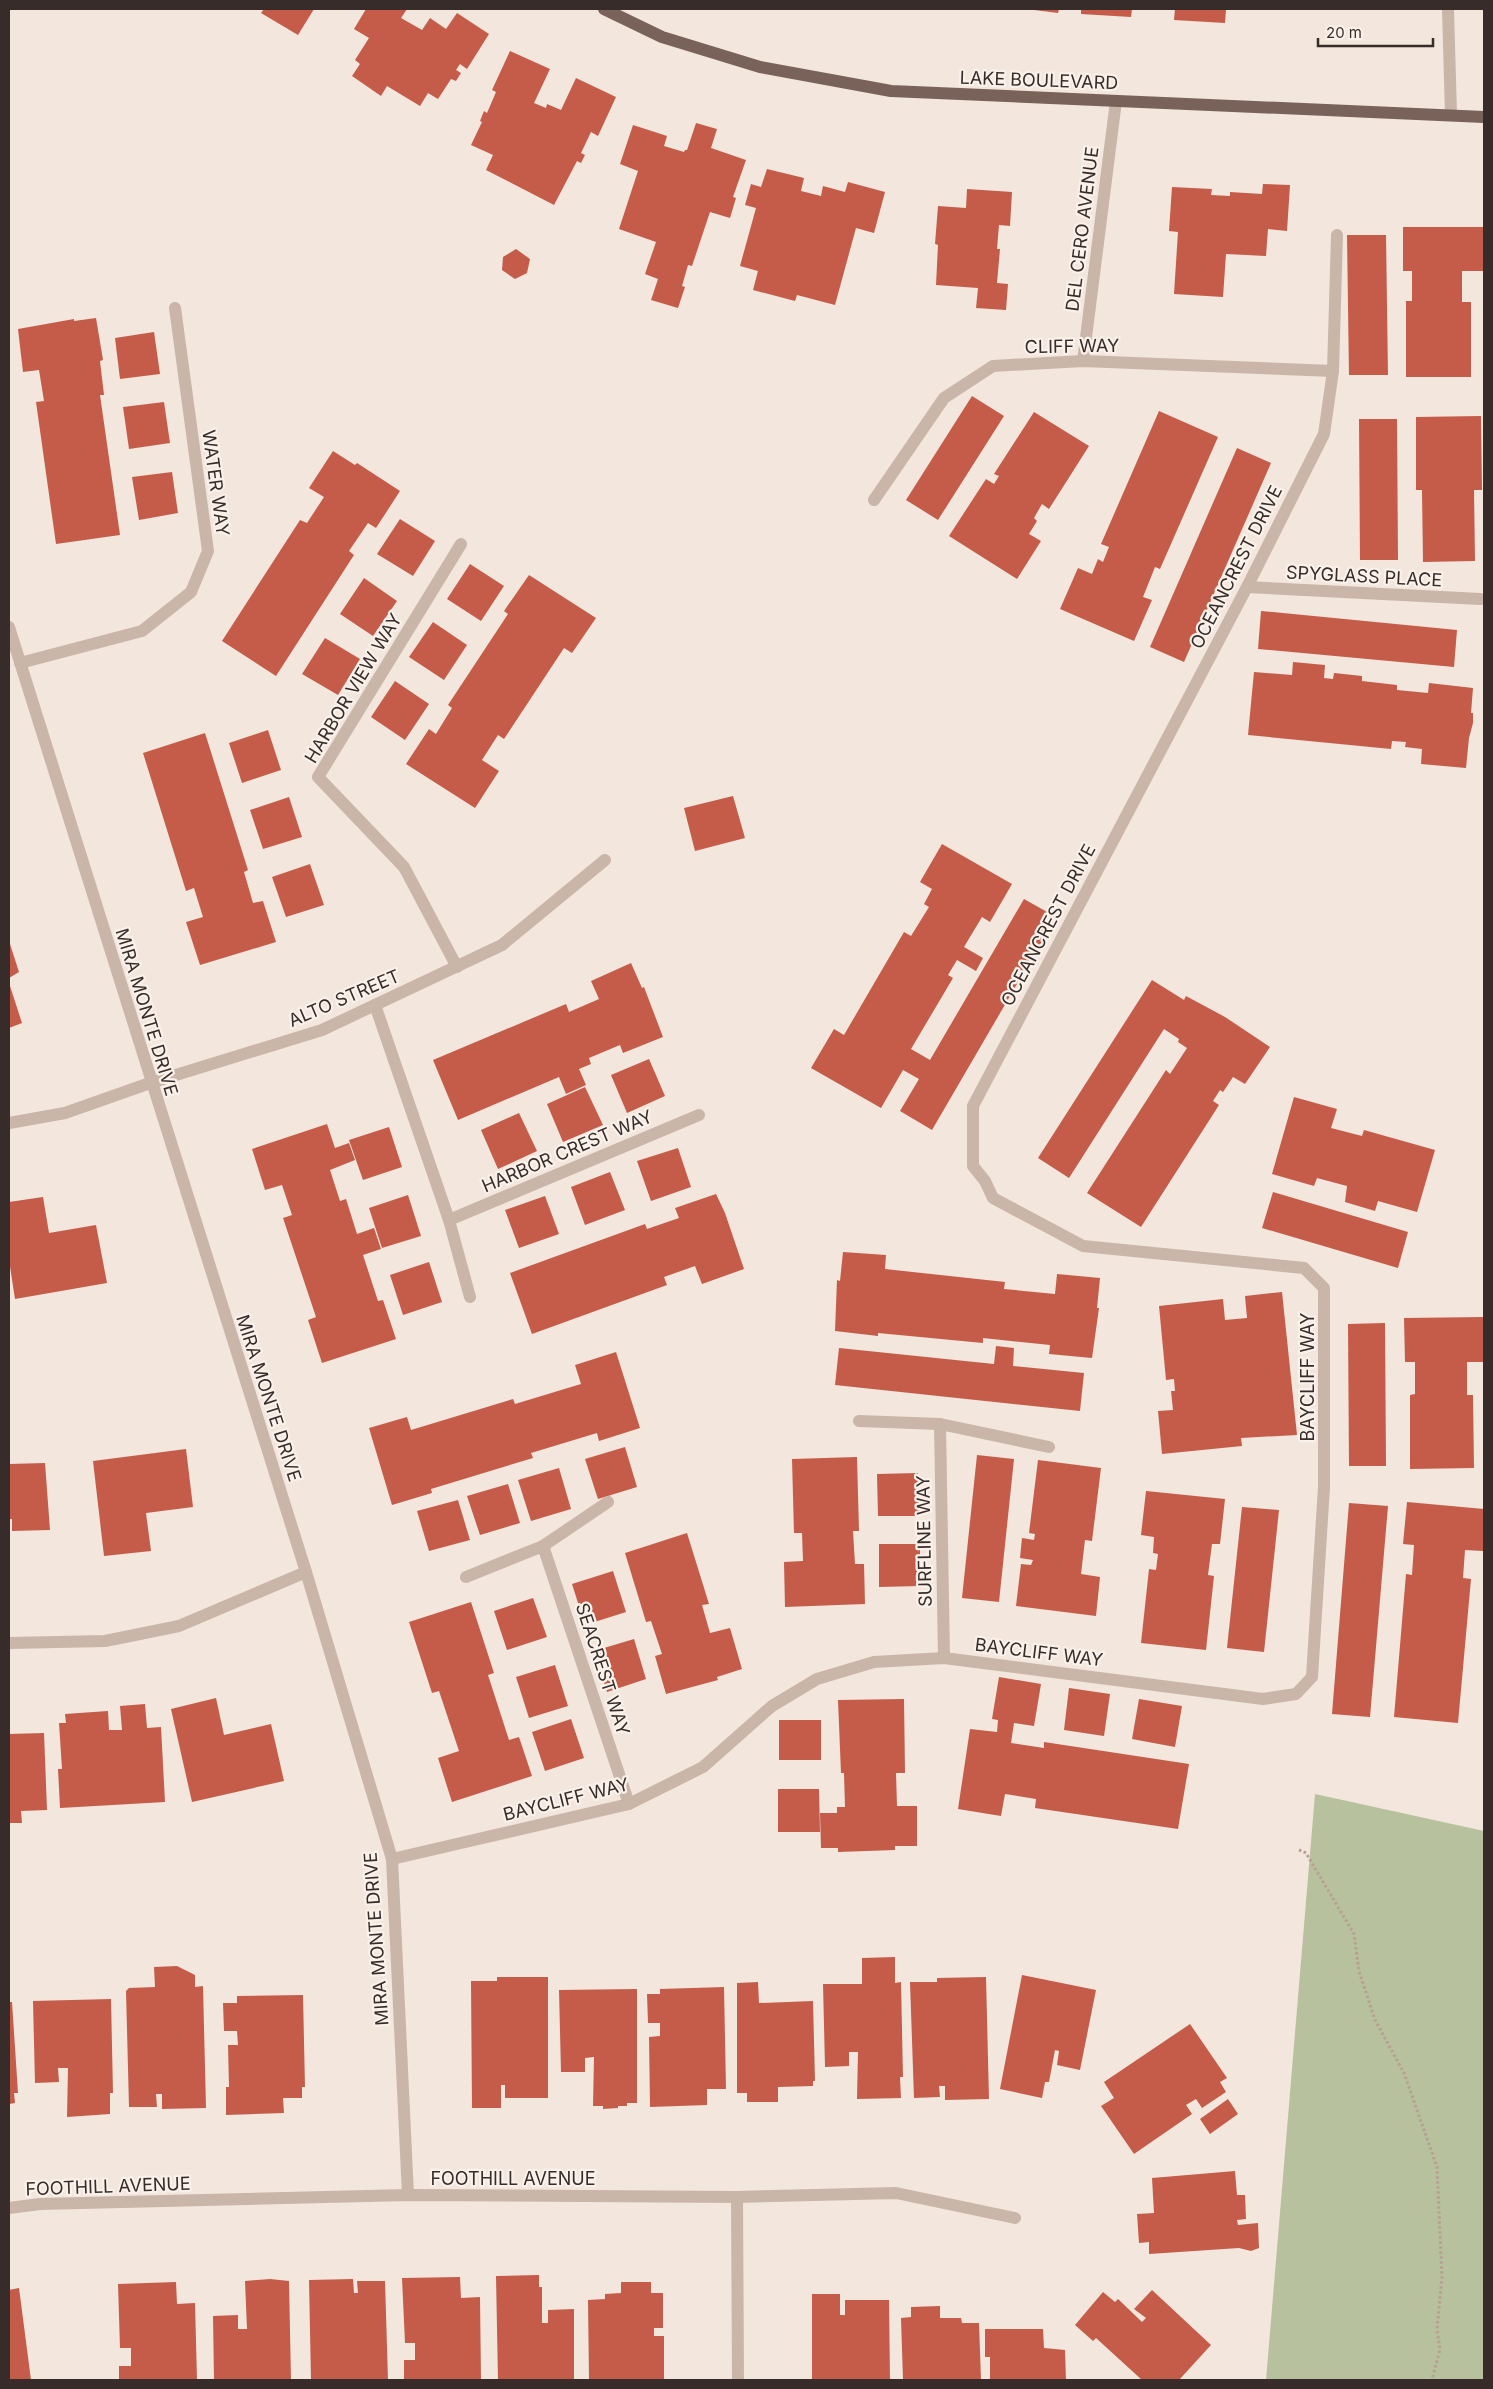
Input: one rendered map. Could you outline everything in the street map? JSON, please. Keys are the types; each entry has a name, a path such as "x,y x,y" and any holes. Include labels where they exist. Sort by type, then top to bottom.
{"main road":[{"name":"LAKE BOULEVARD","path":"604,9 662,38 760,67 882,89 1484,117"}],"street":[{"path":"1448,9 1451,115"},
{"name":"DEL CERO AVENUE","path":"1083,361 1116,101"},
{"name":"OCEANCREST DRIVE","path":"1310,1274 1304,1268 1083,1246 993,1198 985,1181 972,1166 972,1106 1246,587 1324,434 1333,371 1337,234"},
{"name":"WATER WAY","path":"20,663 142,631 191,592 208,551 175,308"},
{"name":"CLIFF WAY","path":"874,500 944,398 993,366 1083,361 1333,371"},
{"name":"HARBOR VIEW WAY","path":"457,966 404,867 318,777 462,544"},
{"name":"SPYGLASS PLACE","path":"1246,587 1480,599"},
{"name":"MIRA MONTE DRIVE","path":"9,627 150,1083 306,1572 392,1859 408,2195"},
{"name":"ALTO STREET","path":"9,1123 65,1112 150,1083 322,1030 502,945 605,860"},
{"path":"375,1005 449,1220 470,1298"},
{"name":"HARBOR CREST WAY","path":"449,1220 698,1115"},
{"name":"BAYCLIFF WAY","path":"392,1859 629,1804 703,1767 772,1706 817,1679 874,1662 944,1658 1263,1699 1296,1694 1312,1677 1324,1488 1324,1288 1310,1274"},
{"path":"859,1420 940,1424 1049,1447"},
{"name":"SURFLINE WAY","path":"940,1424 944,1658"},
{"path":"466,1577 543,1546 608,1502"},
{"name":"SEACREST WAY","path":"543,1546 629,1804"},
{"path":"9,1643 106,1640 179,1626 306,1572"},
{"name":"FOOTHILL AVENUE","path":"9,2208 40,2204 408,2195 737,2196 896,2193 1015,2218"},
{"path":"737,2196 738,2380"}],"path":[{"path":"1298,1850 1306,1854 1354,1934 1359,1972 1372,2012 1404,2073 1437,2167 1442,2278 1437,2329 1440,2349 1432,2380"}],"green space":[{"path":"1315,1794 1484,1831 1484,2380 1266,2380"}],"building":[{"path":"264,9 314,9 298,35 261,13"},
{"path":"366,9 407,9 401,18 422,30 430,18 446,29 457,13 489,34 467,69 460,64 456,70 461,73 456,81 451,79 438,99 428,93 420,106 387,86 381,96 352,76 360,64 355,60 369,38 354,29"},
{"path":"1026,9 1059,9 1058,13"},
{"path":"1081,9 1132,9 1131,17 1081,14"},
{"path":"1175,9 1226,9 1225,23 1174,20"},
{"path":"510,51 550,69 534,103 546,108 547,104 561,110 576,78 616,97 598,136 591,132 581,153 585,155 581,163 577,161 554,205 486,170 493,155 471,145 482,122 480,121 484,111 487,113 496,92 492,90"},
{"path":"696,123 717,129 711,148 746,160 733,197 736,198 730,218 710,212 692,266 688,265 682,286 685,287 678,308 651,300 658,279 645,274 656,242 619,229 638,171 620,164 633,125 667,136 664,146 684,152 687,150"},
{"path":"767,169 804,178 801,191 821,196 823,186 845,192 848,182 885,192 874,233 856,228 835,305 797,295 795,301 753,290 758,271 740,266 756,208 745,205 751,184 761,187"},
{"path":"1263,184 1290,185 1287,231 1268,229 1266,256 1226,254 1223,297 1174,294 1178,232 1169,231 1172,187 1212,189 1211,195 1230,196 1230,192 1262,194"},
{"path":"967,189 1012,192 1010,226 999,225 997,249 1000,249 997,283 1008,284 1006,310 976,308 978,288 936,285 938,245 935,244 938,206 966,208"},
{"path":"1403,227 1483,227 1483,271 1462,271 1462,302 1471,302 1471,377 1406,377 1406,301 1412,301 1412,271 1403,271"},
{"path":"1347,235 1386,235 1388,375 1349,375"},
{"path":"516,249 530,259 527,273 515,279 502,270 503,257"},
{"path":"96,318 103,360 100,361 104,395 100,395 120,535 56,544 36,402 44,401 39,370 23,372 18,329 74,319 74,321"},
{"path":"154,332 160,374 120,379 115,338"},
{"path":"972,396 1004,416 938,520 906,500"},
{"path":"164,402 170,443 129,449 123,407"},
{"path":"1159,411 1218,437 1160,569 1155,567 1143,597 1152,600 1134,641 1060,609 1078,568 1092,574 1098,559 1103,562 1109,547 1101,544"},
{"path":"1034,412 1089,446 1049,509 1042,504 1034,518 1037,521 1029,534 1041,541 1017,579 949,536 986,479 994,484 999,476 994,474"},
{"path":"1481,416 1482,490 1474,490 1475,561 1423,562 1422,490 1416,490 1416,417"},
{"path":"1359,419 1397,419 1398,560 1360,560"},
{"path":"1237,448 1271,463 1184,662 1150,647"},
{"path":"333,451 355,465 357,463 400,491 376,528 368,523 349,551 354,555 276,676 222,641 300,520 307,523 324,497 309,488"},
{"path":"172,472 178,513 139,520 132,477"},
{"path":"400,519 435,541 413,576 377,554"},
{"path":"470,564 504,586 481,621 447,599"},
{"path":"529,575 596,618 572,653 564,648 504,739 498,735 482,760 499,771 475,808 406,764 429,729 436,734 452,708 448,705 508,614 504,611"},
{"path":"364,578 397,601 373,636 340,614"},
{"path":"1261,611 1457,630 1454,667 1258,649"},
{"path":"433,622 467,645 444,680 409,657"},
{"path":"325,638 360,659 338,695 302,674"},
{"path":"1293,662 1325,665 1324,678 1333,679 1334,673 1362,676 1362,681 1397,685 1397,690 1428,693 1429,683 1473,688 1471,713 1473,713 1473,723 1469,738 1466,768 1421,764 1422,749 1405,747 1406,742 1392,741 1391,749 1248,735 1254,672 1292,675"},
{"path":"395,681 429,704 405,740 371,717"},
{"path":"268,730 281,770 242,783 229,743"},
{"path":"205,733 248,870 244,872 253,903 263,901 276,942 200,965 186,922 203,917 194,888 186,891 143,753"},
{"path":"733,796 745,838 695,851 684,808"},
{"path":"289,797 302,837 263,849 250,810"},
{"path":"942,844 1012,884 990,922 982,917 964,947 983,958 976,971 957,960 948,975 953,978 911,1049 930,1060 1024,899 1056,917 932,1130 900,1111 919,1079 903,1070 881,1108 811,1068 834,1029 844,1035 904,932 911,936 929,907 924,904 932,889 920,882"},
{"path":"310,864 324,905 286,917 272,877"},
{"path":"9,941 19,972 9,978"},
{"path":"631,963 642,988 644,987 663,1037 623,1053 620,1045 589,1058 591,1064 579,1069 586,1085 566,1094 559,1077 458,1120 433,1060 566,1004 569,1012 599,999 591,981"},
{"path":"1152,980 1184,1000 1186,996 1225,1017 1270,1047 1245,1084 1233,1077 1223,1092 1220,1090 1213,1101 1219,1105 1141,1227 1087,1193 1166,1070 1170,1074 1187,1048 1178,1042 1179,1039 1164,1029 1069,1178 1038,1158"},
{"path":"9,983 22,1023 9,1028"},
{"path":"649,1059 665,1096 627,1113 611,1075"},
{"path":"585,1087 603,1125 563,1142 547,1104"},
{"path":"1294,1097 1337,1109 1331,1128 1362,1136 1364,1130 1435,1150 1417,1212 1378,1201 1375,1211 1345,1202 1347,1186 1317,1178 1314,1186 1272,1174"},
{"path":"519,1113 537,1151 498,1169 481,1130"},
{"path":"327,1124 335,1148 349,1143 355,1160 330,1170 340,1201 346,1199 357,1234 374,1228 381,1249 363,1255 378,1301 383,1300 396,1339 322,1363 308,1320 316,1317 283,1218 292,1215 282,1185 265,1190 252,1149"},
{"path":"389,1127 402,1167 363,1180 349,1140"},
{"path":"678,1148 691,1187 651,1201 637,1161"},
{"path":"610,1172 625,1210 585,1225 571,1187"},
{"path":"1273,1192 1408,1232 1398,1268 1262,1228"},
{"path":"716,1194 725,1213 744,1269 702,1284 695,1266 664,1277 667,1285 532,1334 510,1273 645,1224 647,1229 679,1218 675,1208"},
{"path":"408,1195 421,1236 382,1248 369,1208"},
{"path":"545,1196 559,1234 519,1248 505,1210"},
{"path":"43,1197 49,1233 96,1225 107,1283 15,1299 9,1260 9,1202"},
{"path":"843,1252 886,1255 885,1269 1005,1282 1004,1289 1055,1294 1057,1274 1100,1278 1097,1308 1099,1308 1092,1358 1049,1354 1050,1345 983,1338 983,1343 878,1333 878,1336 835,1331 837,1280 840,1281"},
{"path":"429,1262 442,1302 403,1315 390,1275"},
{"path":"1282,1292 1297,1435 1241,1438 1242,1446 1162,1454 1158,1411 1173,1410 1171,1391 1175,1391 1174,1379 1166,1380 1159,1306 1223,1299 1225,1320 1247,1318 1245,1296"},
{"path":"1484,1317 1484,1362 1467,1362 1467,1395 1473,1395 1474,1468 1410,1469 1410,1395 1415,1394 1415,1362 1405,1362 1404,1318"},
{"path":"1385,1323 1386,1466 1349,1466 1348,1324"},
{"path":"996,1346 1014,1348 1013,1366 1084,1373 1080,1411 835,1385 839,1348 994,1364"},
{"path":"616,1352 640,1428 599,1441 597,1433 531,1453 533,1458 431,1489 432,1493 392,1505 369,1428 407,1417 411,1430 513,1399 515,1404 581,1384 575,1365"},
{"path":"625,1447 637,1487 598,1499 585,1459"},
{"path":"186,1449 193,1507 146,1513 151,1551 104,1556 93,1461"},
{"path":"977,1455 1014,1459 999,1602 962,1598"},
{"path":"857,1457 859,1531 853,1531 855,1564 864,1564 865,1604 785,1607 784,1562 803,1561 802,1533 794,1533 792,1459"},
{"path":"1038,1460 1101,1468 1092,1541 1085,1540 1081,1574 1100,1577 1096,1616 1016,1606 1021,1564 1031,1565 1033,1560 1020,1558 1022,1538 1034,1540 1035,1534 1029,1533"},
{"path":"45,1463 50,1530 12,1531 12,1519 9,1519 9,1464"},
{"path":"559,1468 571,1509 531,1521 518,1480"},
{"path":"918,1473 919,1516 878,1516 877,1474"},
{"path":"508,1484 520,1523 480,1535 467,1496"},
{"path":"1146,1491 1225,1499 1220,1544 1212,1544 1208,1575 1214,1576 1206,1650 1141,1643 1149,1569 1156,1570 1158,1554 1153,1553 1154,1537 1141,1535"},
{"path":"458,1500 470,1540 429,1551 417,1511"},
{"path":"1407,1502 1484,1509 1483,1551 1465,1550 1463,1578 1471,1579 1458,1723 1394,1717 1406,1574 1412,1575 1414,1545 1403,1544"},
{"path":"1349,1503 1388,1506 1370,1717 1332,1714"},
{"path":"1242,1507 1279,1510 1264,1652 1227,1648"},
{"path":"687,1533 709,1604 702,1605 710,1633 730,1628 742,1669 717,1677 718,1680 666,1694 655,1656 662,1654 651,1621 646,1622 625,1553"},
{"path":"879,1544 920,1544 920,1586 879,1587"},
{"path":"613,1571 626,1612 585,1625 572,1584"},
{"path":"533,1598 547,1637 507,1650 494,1611"},
{"path":"471,1602 494,1673 488,1675 509,1740 519,1737 532,1776 452,1802 438,1758 459,1751 439,1691 432,1693 409,1622"},
{"path":"634,1639 646,1679 607,1692 594,1651"},
{"path":"555,1665 568,1706 529,1718 516,1677"},
{"path":"999,1677 1041,1684 1034,1726 1014,1723 1011,1743 1044,1748 1044,1742 1189,1764 1178,1829 1035,1808 1036,1799 1005,1794 1001,1816 958,1809 970,1729 997,1732 998,1720 992,1719"},
{"path":"1069,1688 1110,1694 1104,1736 1064,1730"},
{"path":"216,1698 224,1735 271,1724 284,1781 192,1802 171,1709"},
{"path":"904,1699 905,1773 896,1773 897,1806 917,1806 917,1846 895,1846 895,1850 838,1852 838,1848 821,1848 820,1813 837,1813 837,1807 845,1807 844,1773 841,1773 838,1700"},
{"path":"1139,1699 1182,1706 1175,1747 1132,1739"},
{"path":"145,1704 147,1728 161,1727 165,1802 60,1808 58,1769 62,1769 59,1723 66,1723 65,1714 108,1711 109,1730 122,1730 120,1706"},
{"path":"571,1719 584,1758 545,1771 532,1732"},
{"path":"779,1720 821,1720 821,1760 779,1760"},
{"path":"44,1733 47,1810 21,1811 22,1823 9,1823 9,1734"},
{"path":"778,1789 819,1789 820,1832 778,1832"},
{"path":"895,1957 895,1983 901,1982 903,2077 900,2077 901,2098 857,2099 858,2052 849,2052 849,2066 825,2067 823,1984 862,1984 862,1958"},
{"path":"177,1966 195,1975 195,1987 203,1986 206,2108 162,2109 162,2094 156,2094 157,2107 129,2107 126,1991 129,1988 155,1987 154,1967"},
{"path":"1022,1975 1096,1990 1080,2070 1057,2065 1059,2051 1055,2050 1049,2082 1045,2082 1042,2098 1000,2089"},
{"path":"497,1977 548,1977 548,2098 505,2098 505,2085 501,2085 501,2108 472,2108 471,1981 497,1981"},
{"path":"986,1977 989,2099 945,2100 945,2086 939,2086 940,2097 914,2098 910,1982 937,1982 937,1978"},
{"path":"758,1982 759,2003 813,2001 815,2081 813,2081 813,2086 778,2087 778,2102 747,2102 747,2093 737,2093 737,1983"},
{"path":"724,1987 726,2089 707,2089 707,2105 650,2107 649,2037 660,2036 660,2023 648,2023 647,1994 660,1994 660,1989"},
{"path":"637,1989 637,2103 627,2103 627,2106 618,2106 618,2108 603,2109 603,2106 593,2106 594,2057 585,2058 585,2072 561,2072 559,1990"},
{"path":"303,1995 305,2087 302,2087 302,2098 283,2098 284,2113 226,2115 226,2087 229,2087 228,2045 238,2045 237,2031 224,2031 223,2003 237,2003 237,1996"},
{"path":"111,1999 113,2093 110,2093 110,2114 67,2117 68,2068 58,2068 59,2082 35,2083 33,2001"},
{"path":"9,2002 12,2002 18,2093 14,2093 15,2103 9,2104"},
{"path":"1190,2024 1227,2078 1220,2082 1226,2092 1202,2108 1196,2099 1186,2105 1192,2114 1134,2154 1101,2106 1114,2098 1104,2082"},
{"path":"1228,2099 1238,2114 1210,2134 1200,2119"},
{"path":"1235,2171 1237,2195 1245,2195 1246,2219 1237,2220 1238,2225 1258,2223 1259,2248 1251,2251 1239,2248 1149,2254 1149,2242 1139,2243 1137,2214 1154,2213 1152,2178"},
{"path":"539,2275 539,2287 542,2287 542,2323 548,2323 548,2310 574,2309 574,2380 498,2380 496,2276"},
{"path":"460,2277 461,2298 480,2297 481,2380 404,2380 404,2360 415,2360 415,2343 405,2343 402,2278"},
{"path":"270,2279 289,2281 291,2380 214,2380 213,2316 238,2315 238,2329 247,2329 245,2281"},
{"path":"353,2279 354,2293 358,2293 357,2281 385,2281 388,2380 311,2380 309,2280"},
{"path":"176,2282 177,2304 195,2303 197,2380 119,2380 119,2366 131,2366 131,2348 120,2348 118,2284"},
{"path":"621,2282 651,2282 651,2293 663,2293 663,2328 654,2328 654,2336 664,2336 664,2380 589,2379 588,2300 605,2299 605,2294 621,2293"},
{"path":"19,2288 31,2380 9,2380 9,2290"},
{"path":"1152,2290 1211,2345 1179,2380 1142,2380 1096,2338 1093,2341 1075,2325 1103,2292 1115,2302 1118,2299 1142,2322 1146,2318 1134,2309"},
{"path":"812,2294 840,2294 840,2315 845,2315 845,2300 889,2300 890,2380 812,2380"},
{"path":"940,2306 940,2318 961,2318 962,2323 979,2323 981,2380 903,2380 901,2318 911,2317 911,2307"},
{"path":"985,2329 1043,2329 1044,2348 1065,2350 1066,2380 990,2380 990,2357 985,2357"}]}
